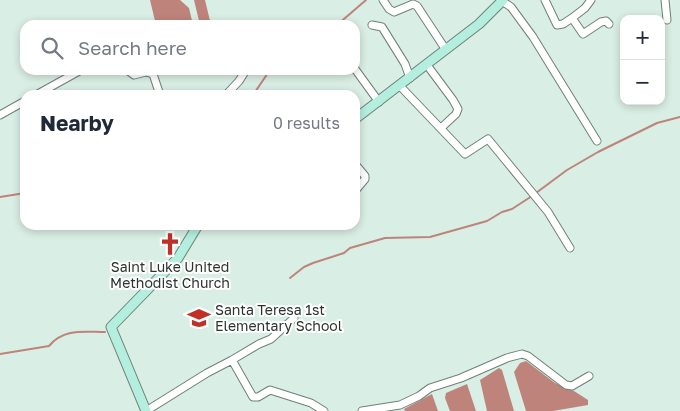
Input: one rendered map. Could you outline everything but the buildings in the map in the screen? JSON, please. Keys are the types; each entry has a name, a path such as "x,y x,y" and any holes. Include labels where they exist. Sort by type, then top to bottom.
{"street":[{"path":"383,0 390,10 394,12 413,4 417,6 446,50"},
{"path":"545,0 559,26 585,8 591,0"},
{"path":"664,0 667,20"},
{"path":"360,115 479,24 503,1 511,8 533,37 597,141"},
{"path":"572,18 583,34 601,22 606,21 609,24"},
{"path":"372,25 382,27 405,64 410,78"},
{"path":"427,64 458,110 441,128"},
{"path":"45,90 72,75"},
{"path":"156,75 159,90"},
{"path":"231,90 243,75"},
{"path":"359,75 378,102"},
{"path":"400,86 465,154 488,139 548,212 570,248"},
{"path":"0,115 20,104"},
{"path":"360,170 365,176 360,185"},
{"path":"195,230 178,258 111,326 146,411 207,373 271,339 294,318"},
{"path":"362,411 401,408 430,388 522,354 528,356 566,385 572,386 589,376"},
{"path":"232,360 253,396 258,397 270,390 311,403 324,411"}],"shaded area":[{"path":"150,0 180,0 189,8 192,20 155,20"},
{"path":"194,0 205,0 210,20 199,20"},
{"path":"526,361 555,383 574,391 588,400 588,405 553,411 526,411 514,372 520,363"},
{"path":"499,368 502,370 514,411 487,411 480,380"},
{"path":"467,384 476,411 450,411 445,398 446,393"},
{"path":"432,394 438,411 405,411 404,409"}],"waterway":[{"path":"343,20 366,0"},
{"path":"256,90 267,75"},
{"path":"536,193 567,170 598,152 657,123 680,117"},
{"path":"0,197 20,194"},
{"path":"290,278 304,267 344,253 350,248 385,238 430,237 487,221 502,212 512,209 532,196"},
{"path":"0,354 49,346 61,336 75,332 105,332"}],"place":[{"name":"Saint Luke United Methodist Church","path":"170,244"},
{"name":"Santa Teresa 1st Elementary School","path":"199,318"}]}
